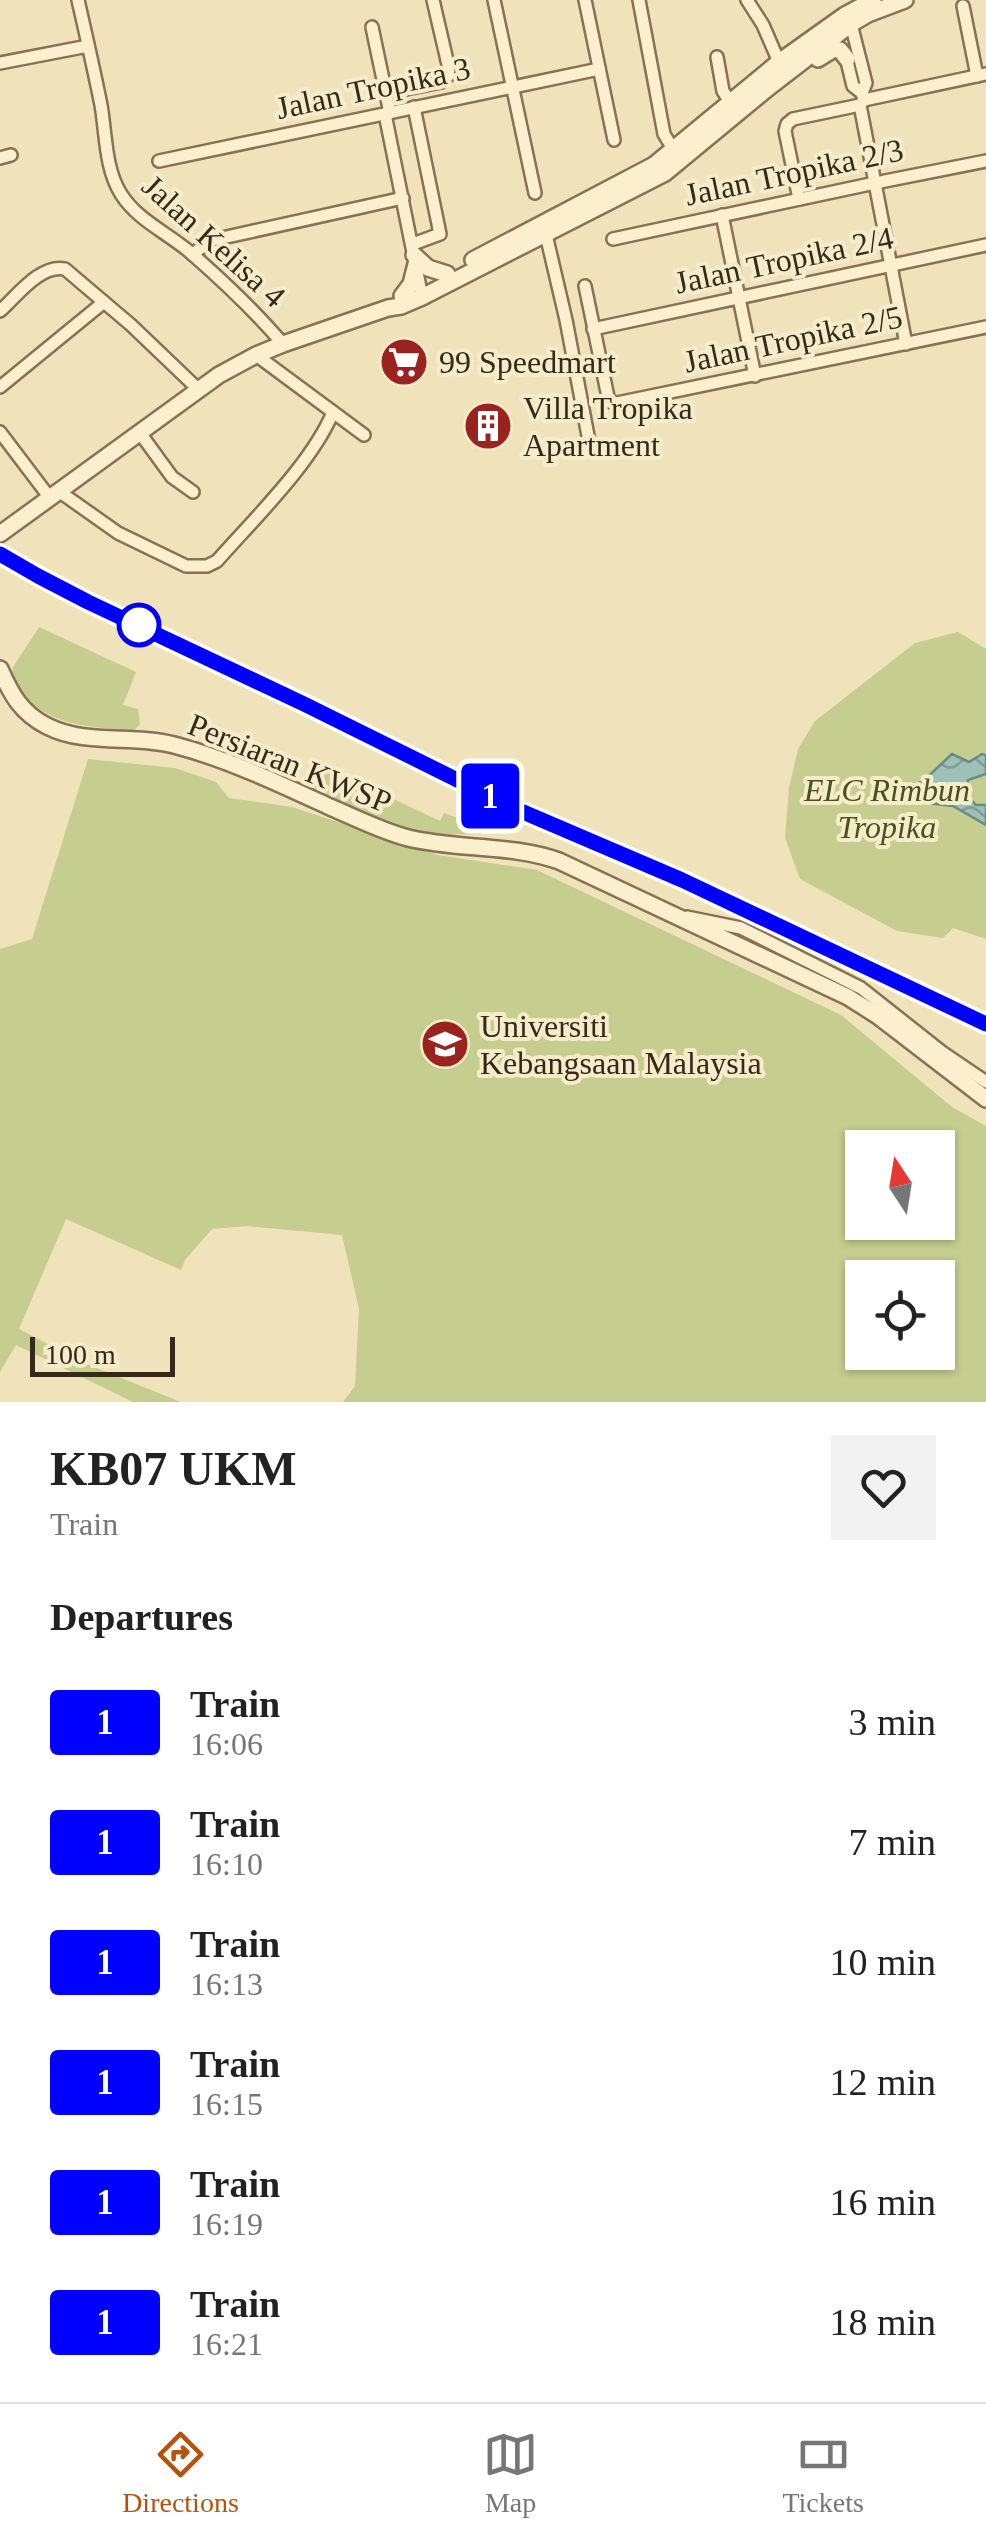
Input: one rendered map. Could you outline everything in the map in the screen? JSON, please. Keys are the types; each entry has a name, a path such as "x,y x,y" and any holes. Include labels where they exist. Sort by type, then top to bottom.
{"street":[{"name":"Jalan Kelisa 4","path":"78,0 118,191 129,206 252,307 283,344"},
{"path":"386,93 441,82 448,76 434,0"},
{"path":"494,0 535,193"},
{"path":"585,0 614,140"},
{"path":"639,0 664,134 672,149"},
{"path":"747,0 763,24 779,62"},
{"path":"402,296 422,292 654,165 873,0"},
{"path":"0,534 219,376 260,353 401,306 447,274 665,173 779,62 842,24 905,0"},
{"path":"799,198 785,131 794,119 862,99 981,75 963,6"},
{"path":"842,24 853,86 862,99"},
{"path":"842,24 866,83 862,99 874,182 906,344"},
{"path":"372,27 422,292"},
{"path":"0,64 88,46"},
{"path":"717,56 724,91 736,106 752,110 830,50 840,50 846,59"},
{"name":"Jalan Tropika 3","path":"159,161 599,69"},
{"path":"388,308 411,284 414,254 440,234 414,108"},
{"name":"Jalan Tropika 2/3","path":"613,239 986,161"},
{"path":"192,254 213,240 403,198"},
{"path":"722,215 755,376"},
{"path":"545,228 588,441"},
{"name":"Jalan Tropika 2/4","path":"593,329 986,244"},
{"path":"414,254 428,268 447,274"},
{"path":"0,311 44,272 54,267 64,269 199,390"},
{"path":"585,286 593,329"},
{"path":"0,387 104,302"},
{"name":"Jalan Tropika 2/5","path":"593,329 612,402 986,327"},
{"path":"260,353 364,435"},
{"path":"0,432 55,495 128,538 186,566 207,566 217,561 286,484 333,412"},
{"path":"140,433 172,477 193,492"},
{"name":"Persiaran KWSP","path":"0,669 24,712 51,729 182,747 410,838 547,857 859,1003 986,1099"},
{"path":"677,916 741,928 861,988 986,1082"}],"green space":[{"path":"39,627 136,672 123,705 138,709 140,724 134,731 62,720 23,696 11,674"},
{"name":"ELC Rimbun Tropika","path":"958,632 986,649 986,939 953,928 943,938 897,931 800,879 785,838 789,788 798,749 815,721 915,643"},
{"name":"Universiti Kebangsaan Malaysia","path":"88,759 175,768 216,782 229,798 292,807 438,855 537,870 841,1015 952,1107 986,1126 986,1402 343,1402 355,1386 359,1309 342,1235 246,1226 212,1229 181,1270 66,1219 19,1329 84,1363 181,1402 133,1402 16,1345 0,1372 0,949 32,939"},
{"path":"311,760 440,821 444,813 481,826 483,831 416,835 303,789"}],"water":[{"path":"952,754 969,762 986,755 986,774 968,780 965,793 976,805 986,805 986,825 953,806 918,802 906,795 907,786 922,782"}],"railway":[{"path":"0,547 90,598 518,805 685,878 986,1020"}],"train":[{"name":"1","path":"0,554 88,602 516,809 682,880 986,1024"}],"place":[{"name":"99 Speedmart","path":"404,362"},
{"name":"Villa Tropika Apartment","path":"488,426"},
{"name":"Universiti Kebangsaan Malaysia","path":"445,1044"}]}
